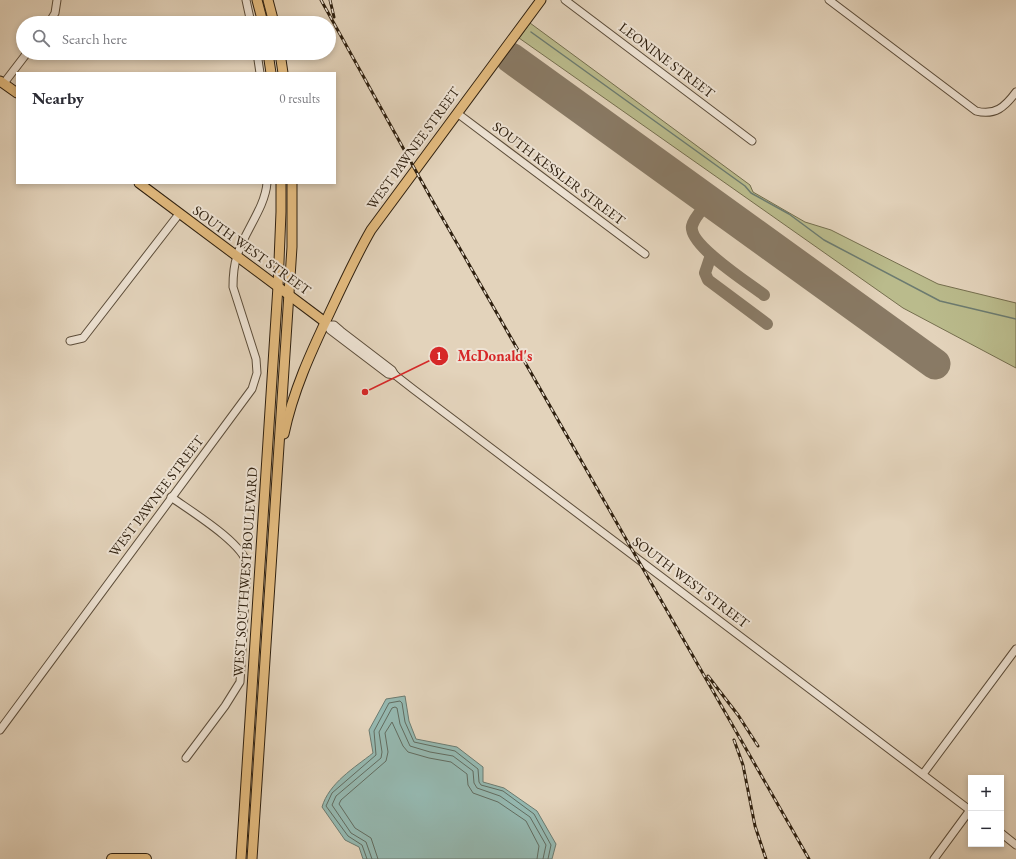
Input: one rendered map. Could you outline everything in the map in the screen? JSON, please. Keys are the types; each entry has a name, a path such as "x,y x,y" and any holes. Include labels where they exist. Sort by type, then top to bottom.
{"highway":[{"path":"112,859 146,859"}],"main road":[{"path":"257,0 261,16"},
{"path":"268,0 272,16"},
{"name":"WEST PAWNEE STREET","path":"277,465 292,403 305,367 371,230 540,0"},
{"path":"269,60 271,72"},
{"path":"281,60 283,72"},
{"path":"2,82 16,92"},
{"name":"SOUTH WEST STREET","path":"141,184 179,214 288,293 327,324"},
{"name":"WEST SOUTHWEST BOULEVARD","path":"241,859 278,286 281,184"},
{"name":"WEST SOUTHWEST BOULEVARD","path":"252,859 292,247 292,184"}],"street":[{"path":"52,16 56,8 57,0"},
{"path":"246,0 249,16"},
{"name":"LEONINE STREET","path":"565,0 752,142"},
{"path":"829,0 971,108 980,112 992,113 1004,107 1016,92"},
{"path":"2,82 21,60"},
{"path":"257,60 260,72"},
{"name":"SOUTH KESSLER STREET","path":"457,113 645,254"},
{"path":"236,256 256,215 267,184"},
{"path":"70,341 83,338 179,214"},
{"name":"WEST PAWNEE STREET","path":"0,730 252,389 257,373 256,359 233,287 236,256"},
{"name":"SOUTH WEST STREET","path":"327,324 334,325 392,370 395,375 968,808"},
{"path":"172,497 234,543 243,552 247,565 240,682 225,706 186,758"},
{"path":"923,774 1016,650"},
{"path":"934,859 970,811"},
{"path":"1004,835 1016,845"}],"green space":[{"path":"530,23 750,185 753,192 805,222 831,230 938,284 1016,303 1016,368 903,308 519,38"}],"water":[{"path":"405,696 409,721 416,739 457,747 483,767 483,782 504,788 537,811 556,844 552,859 363,859 359,847 345,840 322,807 325,798 336,783 350,770 373,753 369,730 386,699"}],"waterway":[{"path":"531,32 745,186 751,193 789,214 824,240 940,301 1016,319"}],"taxiway":[{"path":"709,201 693,223 693,234 709,253 721,264 764,295"},
{"path":"711,255 705,273 708,280 767,324"}],"runway":[{"path":"511,58 935,364"}],"railway":[{"path":"321,0 330,16"},
{"path":"330,0 334,16"},
{"path":"336,27 427,191 809,859"},
{"path":"708,676 738,715 758,746"},
{"path":"734,740 743,765 755,826 766,859"}],"place":[{"name":"McDonald's","path":"365,392"}]}
